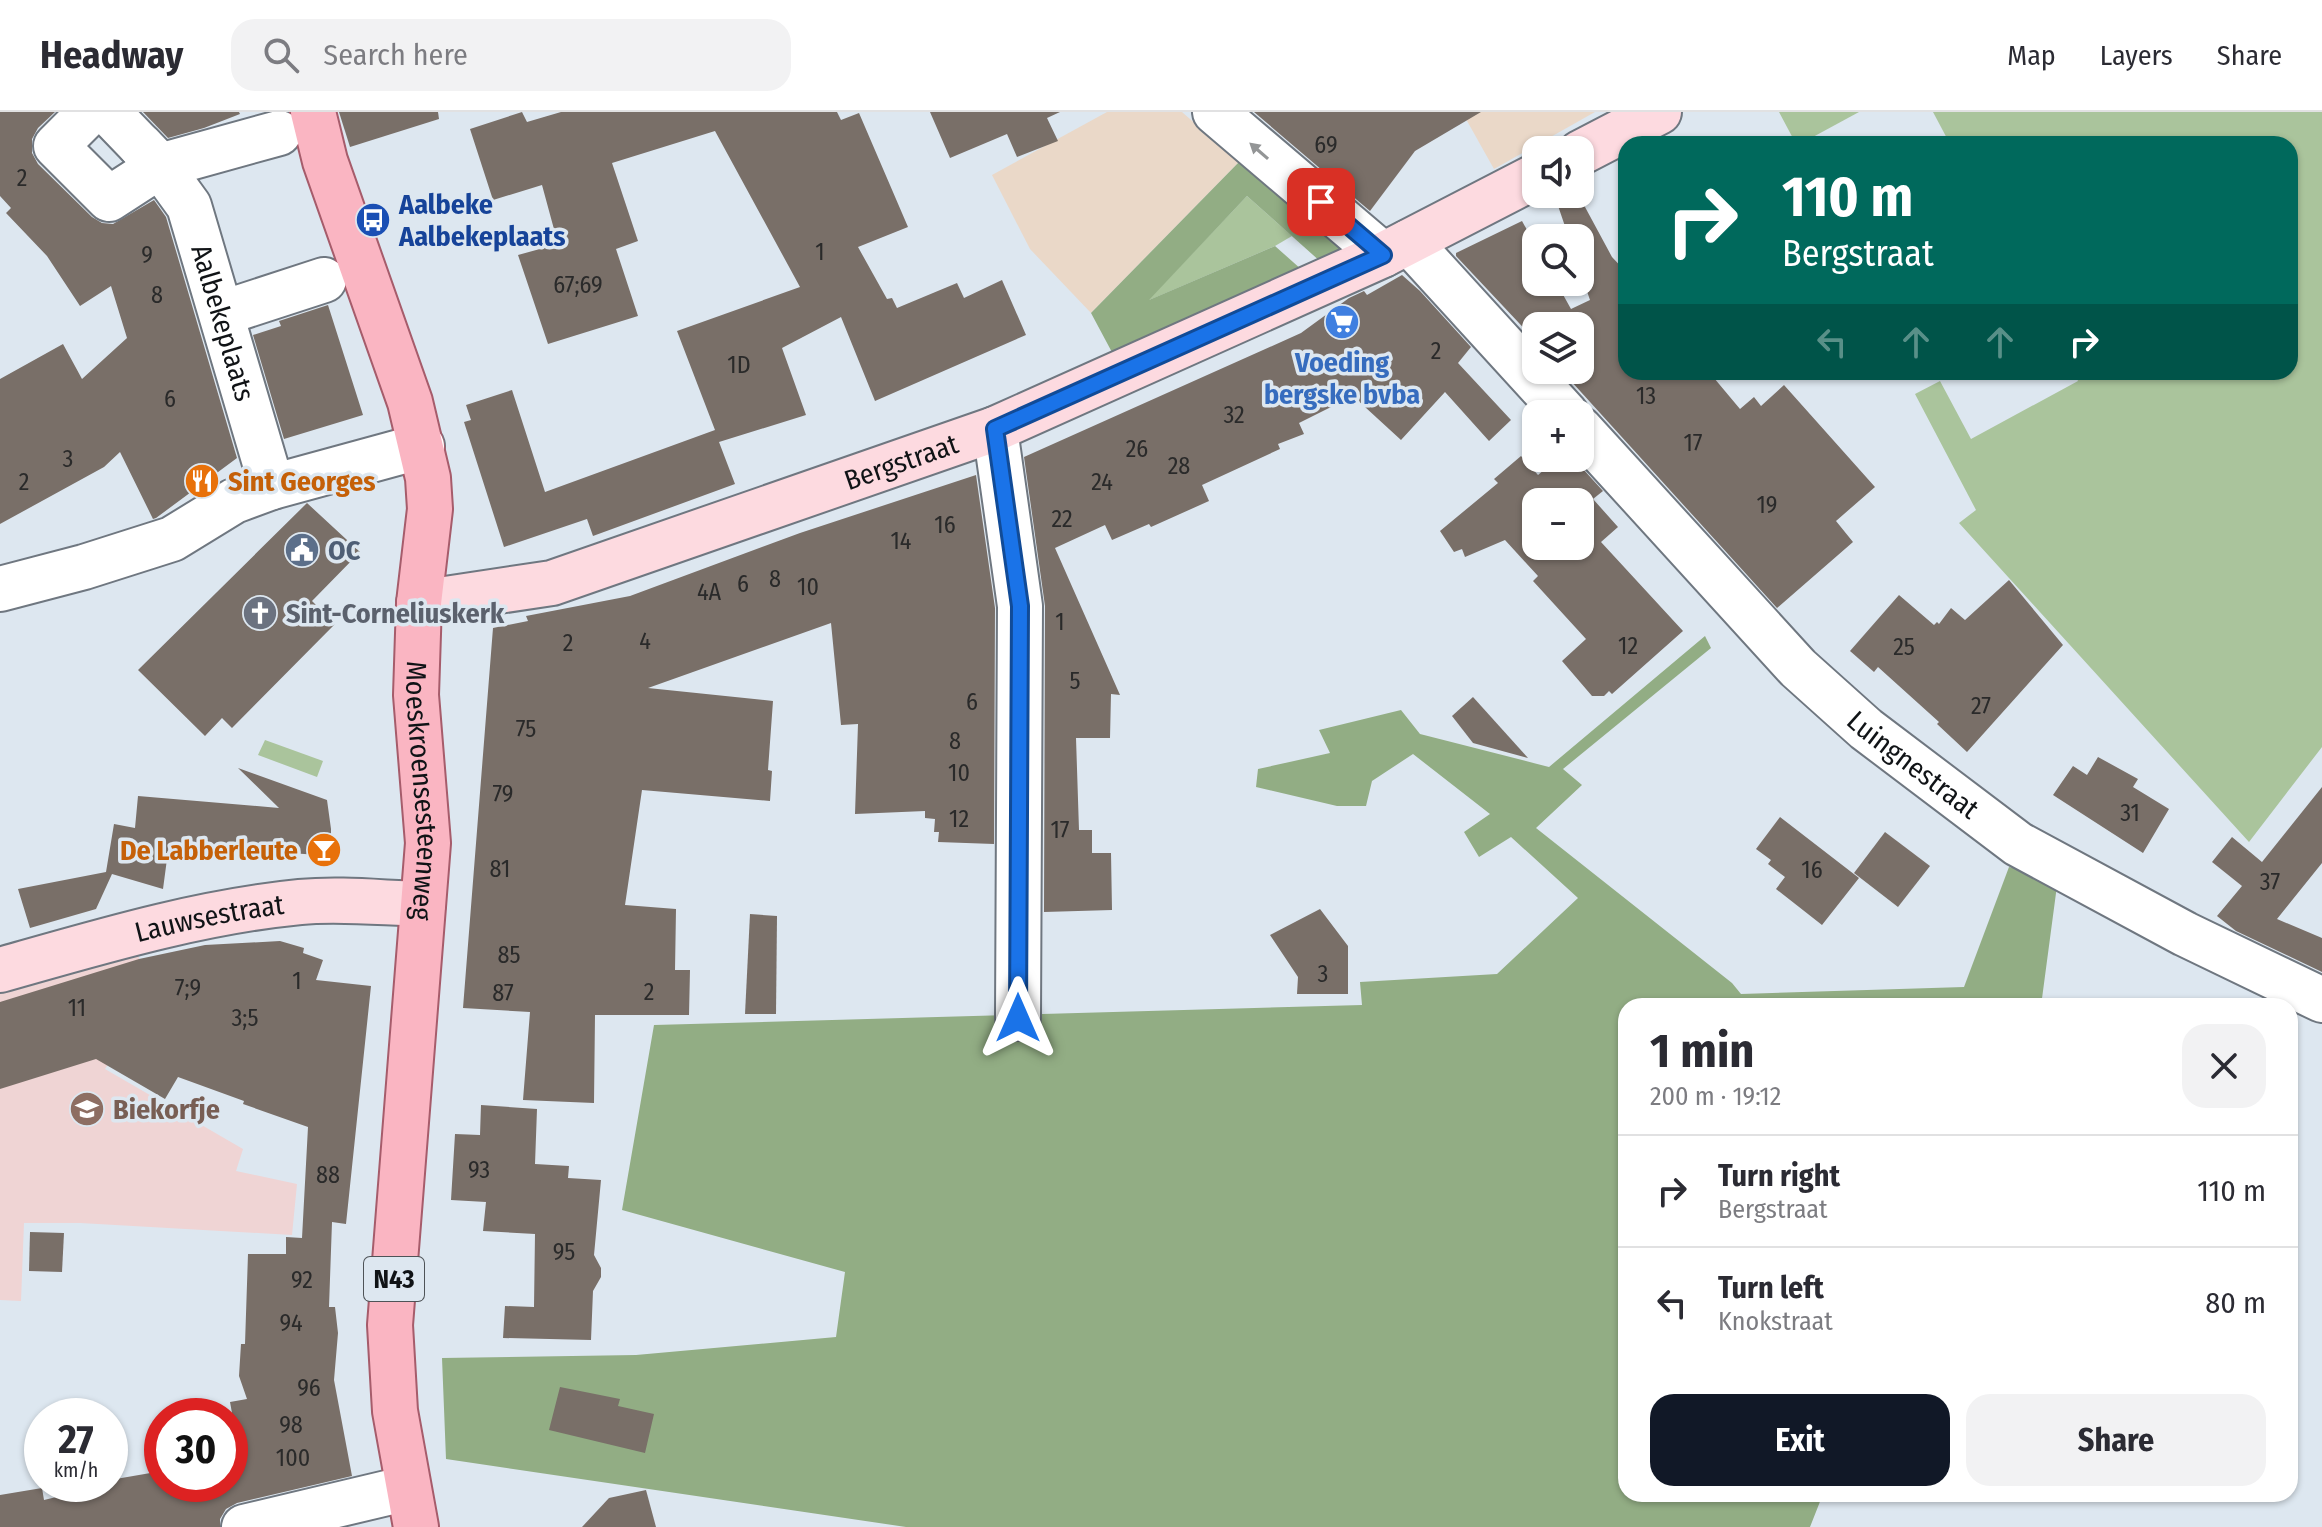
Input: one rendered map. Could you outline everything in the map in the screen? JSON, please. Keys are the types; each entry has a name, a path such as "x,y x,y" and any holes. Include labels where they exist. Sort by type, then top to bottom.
{"main road":[{"name":"Moeskroensesteenweg","path":"281,134 325,161 395,353 422,446 430,509 419,603 416,695 428,843 390,1325 395,1411 412,1507"}],"street":[{"path":"90,112 56,146 109,199 155,161 281,134"},
{"name":"Aalbekeplaats","path":"108,112 155,161 189,206 272,487"},
{"path":"1215,112 1396,248 1552,400"},
{"path":"1594,146 1659,112"},
{"path":"194,192 197,181 216,161 281,134"},
{"name":"Bergstraat","path":"419,603 552,583 995,429 1396,248 1522,183"},
{"path":"229,311 324,280"},
{"path":"995,429 1020,606 1018,1018"},
{"name":"Luingnestraat","path":"1594,444 1798,668 1866,729 2018,844 2185,934 2322,1000"},
{"path":"0,589 172,539 234,501 272,487 422,446"},
{"name":"Lauwsestraat","path":"0,970 132,933 232,911 304,902 423,904"},
{"name":"Moeskroensesteenweg","path":"244,1527 412,1507"}],"shaded area":[{"path":"1107,112 1182,112 1239,162 1091,313 1030,249 992,175"},
{"path":"1462,112 1595,112 1552,136 1522,136 1522,153 1494,169"},
{"name":"Biekorfje","path":"137,951 157,1018 132,1028 105,1069 243,1149 236,1171 297,1184 292,1235 80,1223 24,1223 21,1301 0,1300 0,994"}],"green space":[{"path":"1779,112 1859,112 1815,136 1792,136"},
{"path":"1933,112 2322,112 2322,747 2249,842 1959,523 1976,510 1915,394 1940,381 1971,439 2078,380 2298,380 2298,136 1946,136"},
{"path":"1239,162 1343,250 1322,263 1247,196 1149,300 1275,246 1302,270 1114,356 1091,313"},
{"path":"1247,196 1292,236 1147,301"},
{"path":"1705,636 1711,648 1563,769 1582,785 1536,828 1732,983 1741,994 1964,987 2009,867 2058,878 2042,998 1618,998 1618,1502 1820,1502 1810,1527 906,1527 446,1459 442,1358 636,1355 836,1337 845,1272 622,1210 654,1025 1362,1005 1360,982 1497,974 1578,898 1511,837 1479,857 1464,832 1490,814 1413,754 1372,781 1366,806 1337,806 1256,787 1258,769 1330,753 1319,730 1401,710 1420,734 1549,767"},
{"path":"265,740 323,761 317,777 258,755"}],"building":[{"path":"0,112 55,112 38,128 32,139 32,153 38,164 92,217 102,223 113,224 154,200 166,217 237,458 156,518 153,519 120,452 104,467 0,524 0,379 63,344 82,379 127,338 111,286 80,306 47,256 6,213 11,208 0,196"},
{"path":"143,112 239,112 240,114 168,138"},
{"path":"339,112 438,112 439,119 350,147"},
{"path":"522,112 527,122 561,112 837,112 841,120 859,113 908,227 858,247 887,299 892,298 897,308 957,283 964,298 1002,280 1026,335 875,401 841,317 782,348 806,415 719,442 735,484 593,536 587,519 504,547 464,422 471,420 466,405 512,390 545,492 715,430 677,331 800,287 715,131 612,163 638,241 616,249 638,316 548,344 518,255 558,244 542,185 493,200 470,129"},
{"path":"930,112 1060,112 1047,118 1058,141 1017,157 1007,134 950,158"},
{"path":"1254,112 1481,112 1415,151 1370,211"},
{"path":"1559,208 1586,208 1618,263 1618,380 1716,380 1740,409 1754,397 1761,406 1784,385 1875,487 1836,521 1853,542 1777,608 1594,406 1594,400 1588,400 1574,384 1594,384 1594,312 1522,312 1522,326 1456,253 1522,221 1522,296 1564,296 1571,309 1590,300 1589,296 1594,296 1594,224 1564,224"},
{"path":"1402,275 1471,347 1458,363 1511,420 1489,441 1445,392 1401,440 1353,396 1299,423 1304,434 1278,444 1280,449 1202,485 1209,501 1151,527 1149,524 1112,540 1105,525 1055,548 1120,695 1111,694 1110,738 1076,738 1079,830 1092,830 1092,853 1111,853 1112,910 1044,912 1045,606 1024,457 1301,333 1349,298 1364,291 1367,295"},
{"path":"328,305 363,415 284,439 253,335 281,326 279,321"},
{"path":"1521,456 1522,472 1535,472 1538,475 1542,472 1586,472 1603,491 1594,498 1594,488 1522,488 1522,559 1505,540 1465,557 1462,549 1454,552 1440,531 1498,483 1494,479"},
{"path":"976,475 995,608 994,844 938,842 939,832 934,832 935,819 925,818 925,811 855,814 858,724 841,725 831,623 648,688 773,701 768,770 772,771 770,801 642,790 625,905 676,909 675,970 690,970 689,1015 595,1015 594,1103 523,1100 530,1012 463,1008 493,628 528,621 526,616 630,596 800,533"},
{"path":"1594,500 1618,527 1601,542 1683,631 1612,694 1609,691 1604,696 1592,696 1562,661 1586,639 1533,581 1538,576 1523,560 1594,560"},
{"name":"Sint-Corneliuskerk","path":"307,503 360,552 312,601 335,624 232,728 222,718 205,736 138,670"},
{"path":"2009,580 2063,645 1967,752 1878,667 1874,672 1850,651 1899,595 1934,625 1939,624 1951,608 1965,620"},
{"path":"1473,697 1528,758 1473,743 1452,716"},
{"path":"2098,757 2138,779 2133,787 2169,809 2143,853 2053,795 2073,766 2087,775"},
{"path":"238,768 327,800 331,856 169,844 163,889 112,874 96,909 30,928 18,889 106,872 114,824 135,828 138,796 279,808"},
{"path":"2322,787 2322,863 2277,919 2322,938 2322,972 2236,931 2217,916 2242,886 2212,862 2232,837 2262,862"},
{"path":"1780,817 1859,878 1822,925 1776,889 1785,877 1768,864 1771,860 1756,849"},
{"path":"1885,832 1930,866 1898,907 1854,873"},
{"path":"1320,909 1348,946 1348,994 1297,994 1298,977 1270,935"},
{"path":"750,914 777,916 776,1014 745,1014"},
{"path":"280,941 304,948 303,953 323,960 316,980 371,986 346,1224 332,1222 329,1307 335,1307 338,1333 334,1380 352,1476 248,1500 248,1398 239,1376 241,1344 245,1344 248,1254 286,1254 286,1237 302,1238 308,1127 178,1077 165,1099 96,1059 0,1089 0,1002 139,959 205,945"},
{"path":"481,1105 537,1109 535,1164 569,1166 568,1178 601,1180 594,1255 601,1268 601,1277 593,1291 591,1340 503,1338 505,1306 534,1307 535,1234 483,1231 486,1202 451,1200 455,1134 480,1135"},
{"path":"30,1232 64,1233 62,1272 29,1271"},
{"path":"560,1387 620,1399 618,1406 654,1414 645,1453 549,1430"},
{"path":"144,1474 144,1502 241,1502 226,1509 220,1519 220,1527 0,1527 0,1495 24,1491 24,1502 128,1502 128,1477"},
{"path":"646,1490 656,1527 582,1527 609,1498"}],"place":[{"name":"Aalbeke Aalbekeplaats","path":"373,220"},
{"name":"Voeding bergske bvba","path":"1342,322"},
{"name":"Sint Georges","path":"202,481"},
{"name":"OC","path":"302,550"},
{"name":"Sint-Corneliuskerk","path":"260,613"},
{"name":"De Labberleute","path":"324,850"},
{"name":"Biekorfje","path":"87,1109"}],"route":[{"path":"1018,1018 1020,606 995,429 1383,255 1321,202"}]}
